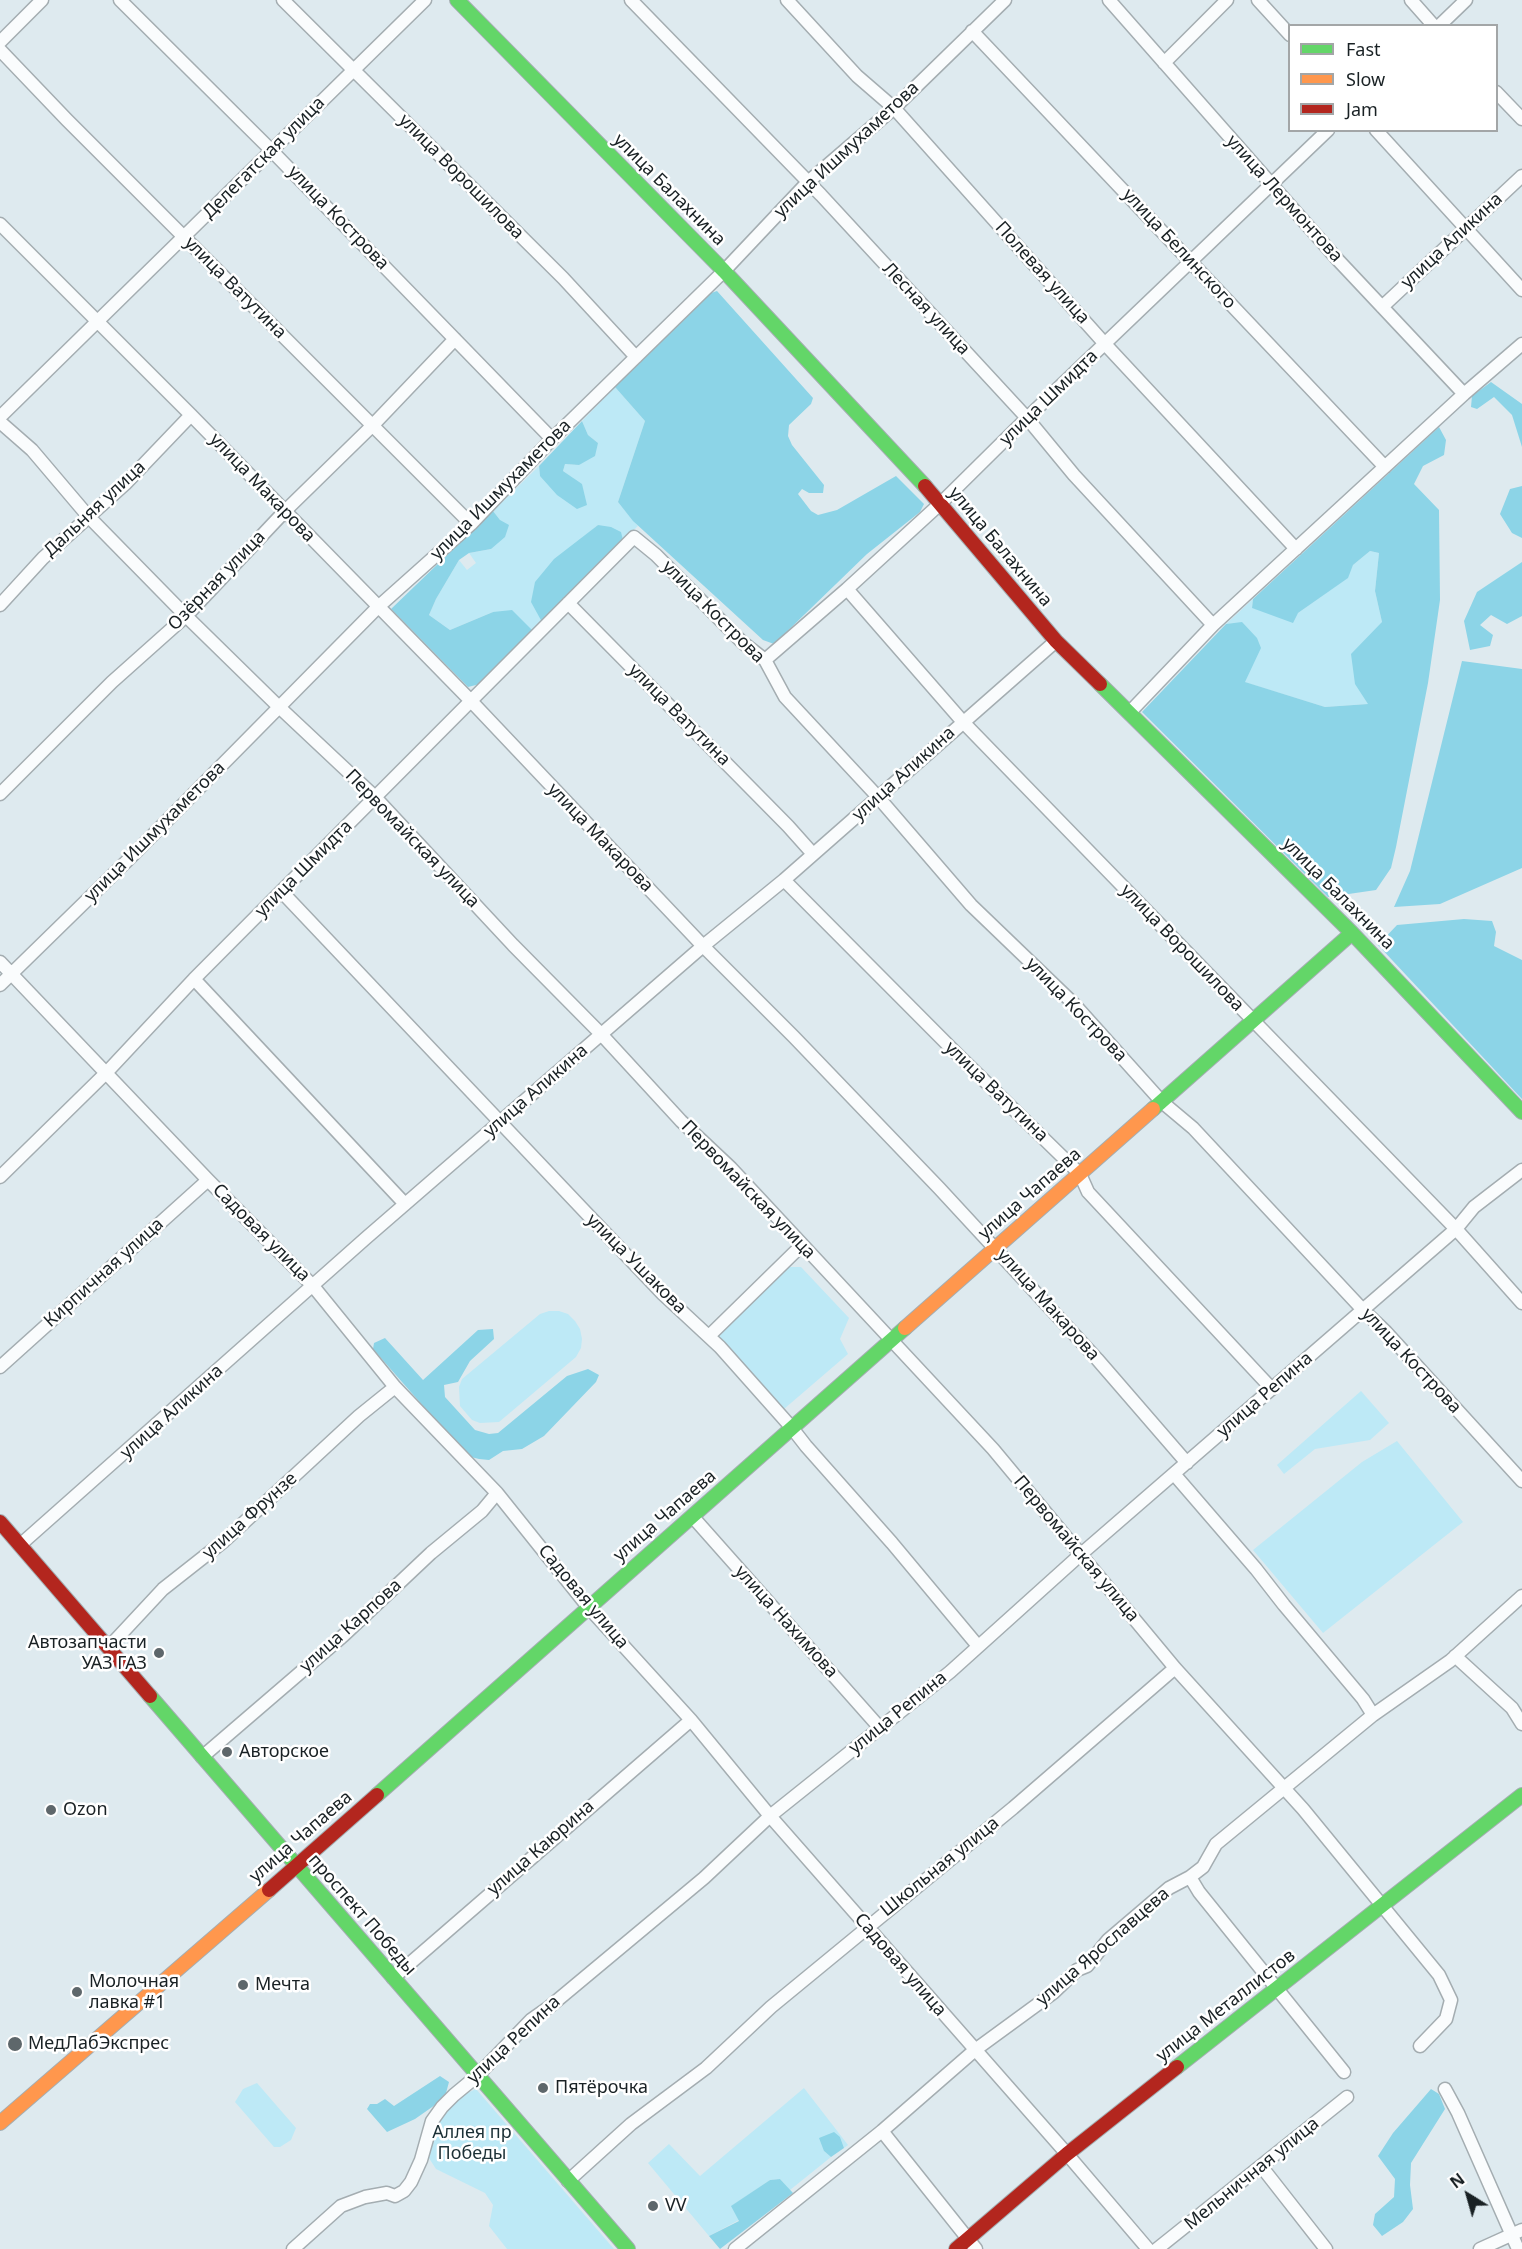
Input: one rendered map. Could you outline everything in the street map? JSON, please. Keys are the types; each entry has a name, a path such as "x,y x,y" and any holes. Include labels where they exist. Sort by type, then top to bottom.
{"street":[{"path":"0,42 42,0"},
{"name":"улица Кострова","path":"120,0 271,150 552,439"},
{"name":"улица Ворошилова","path":"283,0 563,278 636,357"},
{"name":"Делегатская улица","path":"0,420 97,321 425,0"},
{"name":"улица Балахнина","path":"457,0 724,271 941,503 1056,640 1352,933 1522,1112"},
{"name":"Лесная улица","path":"631,0 808,182 1027,418 1074,475 1213,625"},
{"name":"Полевая улица","path":"787,0 857,76 894,108 1105,344 1296,549"},
{"name":"улица Ишмухаметова","path":"0,985 131,857 378,607 471,525 552,439 724,271 808,182 894,108 1005,0"},
{"name":"улица Лермонтова","path":"1108,0 1382,307 1464,394"},
{"path":"1164,63 1227,0"},
{"path":"1258,0 1288,33"},
{"path":"1411,0 1432,24"},
{"path":"1441,24 1466,0"},
{"name":"улица Белинского","path":"972,31 1385,467"},
{"name":"улица Ватутина","path":"0,50 471,525"},
{"path":"1498,93 1522,119"},
{"name":"улица Шмидта","path":"765,660 941,503 1326,132"},
{"path":"1378,132 1522,290"},
{"name":"улица Аликина","path":"1382,307 1522,176"},
{"name":"улица Макарова","path":"1,227 191,415 471,701 703,946 802,1045 996,1248 1187,1463"},
{"name":"Озёрная улица","path":"0,794 112,682 186,616 285,511 373,426 455,339"},
{"path":"1130,712 1213,625 1464,394 1522,344"},
{"name":"Дальняя улица","path":"0,605 43,558 124,484 191,415"},
{"name":"Первомайская улица","path":"0,420 32,450 88,516 186,616 375,797 681,1121 731,1168 993,1449 1174,1668 1303,1809 1439,1975 1451,2000 1446,2019 1420,2046"},
{"name":"улица Кострова","path":"634,537 656,555 742,642 765,660 785,697 878,797 971,905 1074,1004 1162,1101 1193,1128 1386,1332 1522,1481"},
{"name":"улица Шмидта","path":"0,1177 107,1072 194,979 634,537"},
{"name":"улица Ворошилова","path":"847,589 963,722 1456,1229 1522,1303"},
{"name":"улица Ватутина","path":"568,603 813,854"},
{"name":"улица Аликина","path":"20,1545 405,1204 703,946 784,880 1056,640"},
{"name":"улица Ватутина","path":"784,880 1080,1174 1088,1192 1272,1389"},
{"name":"улица Ушакова","path":"282,892 655,1286 709,1336 892,1543 978,1646"},
{"name":"улица Чапаева","path":"0,2123 296,1866 1352,933"},
{"name":"Садовая улица","path":"0,962 208,1180 313,1286 395,1387 497,1493 589,1608 691,1720 770,1816 1148,2249"},
{"path":"194,979 405,1204"},
{"name":"улица Репина","path":"293,2249 341,2206 387,2193 395,2196 404,2191 411,2182 421,2160 432,2121 454,2095 477,2076 531,2020 695,1886 770,1816 978,1646 1456,1229 1474,1207 1522,1170"},
{"name":"Кирпичная улица","path":"0,1366 208,1180"},
{"path":"709,1336 802,1245"},
{"name":"улица Фрунзе","path":"108,1648 163,1589 224,1541 359,1416 395,1387"},
{"path":"1174,1474 1256,1569 1363,1699 1373,1715"},
{"name":"улица Карпова","path":"202,1756 344,1635 431,1553 482,1511 497,1493"},
{"name":"улица Нахимова","path":"692,1516 880,1728"},
{"name":"проспект Победы","path":"0,1522 628,2249"},
{"name":"улица Ярославцева","path":"735,2249 882,2131 975,2050 1053,1993 1077,1970 1087,1966 1108,1940 1169,1888 1203,1867 1216,1844 1373,1715 1455,1656 1522,1596"},
{"path":"1455,1656 1512,1708 1522,1724"},
{"name":"Школьная улица","path":"568,2181 631,2124 706,2068 771,2007 1012,1808 1174,1668"},
{"name":"улица Каюрина","path":"393,1978 691,1720"},
{"name":"улица Металлистов","path":"956,2249 972,2244 1067,2154 1522,1795"},
{"path":"1190,1877 1199,1892 1344,2072"},
{"path":"1445,2090 1517,2233 1518,2249"},
{"name":"Мельничная улица","path":"1157,2249 1347,2097"},
{"path":"882,2131 972,2244"},
{"path":"1261,2166 1326,2249"},
{"path":"1480,2249 1517,2233"}],"green space":[{"path":"615,387 645,421 618,502 638,526 623,540 598,525 581,539 542,622 533,631 493,612 450,630 429,615 459,560 467,570 476,563 469,553 491,549 500,520 493,511 539,466 540,476 574,479 563,471 565,464 579,465 598,443 588,435 582,421"},
{"path":"1370,551 1379,553 1375,591 1382,622 1368,704 1325,707 1244,682 1242,623 1226,624 1253,599 1252,608 1298,613 1347,578 1353,565"},
{"path":"785,1267 801,1267 849,1318 840,1339 848,1354 784,1409 716,1334"},
{"path":"549,1311 568,1314 580,1329 581,1348 576,1357 499,1422 480,1423 472,1420 460,1406 459,1387 462,1379 540,1314"},
{"path":"1361,1391 1389,1423 1370,1440 1315,1449 1284,1474 1277,1465"},
{"path":"1397,1441 1463,1522 1323,1633 1253,1550 1362,1462"},
{"path":"257,2083 296,2128 291,2140 280,2147 274,2147 235,2102 243,2089"},
{"path":"804,2088 848,2145 844,2148 840,2137 824,2151 831,2157 790,2190 780,2179 770,2180 732,2206 739,2220 709,2236 648,2163 669,2144 700,2176"},
{"name":"Аллея пр Победы","path":"476,2089 614,2249 507,2249 489,2226 493,2205 485,2193 436,2169 427,2155 435,2127 457,2098"}],"shaded area":[{"path":"717,291 813,398 811,404 789,425 788,436 792,445 824,485 823,493 809,493 802,489 798,494 811,511 818,515 837,510 896,476 924,504 920,512 867,554 774,644 763,640 633,521 618,502 645,421 615,387 711,293"},
{"path":"1491,382 1522,404 1522,447 1512,415 1494,397 1477,409 1471,407 1472,396"},
{"path":"582,421 588,435 598,443 595,456 579,465 565,464 563,471 582,484 587,505 577,509 557,495 540,476 539,466"},
{"path":"1439,427 1446,440 1444,455 1423,466 1414,484 1439,510 1440,600 1428,683 1396,847 1391,868 1376,890 1328,897 1142,712 1226,624 1242,622 1257,638 1261,648 1245,682 1325,707 1368,704 1355,684 1351,654 1382,622 1375,591 1379,553 1370,551 1353,565 1348,578 1298,613 1293,623 1252,608 1253,599"},
{"path":"1522,486 1522,538 1512,533 1500,514 1510,489"},
{"path":"493,511 500,520 509,525 505,537 491,549 469,553 459,560 429,615 450,630 493,612 512,610 533,631 480,684 468,687 391,609"},
{"path":"598,525 611,527 621,532 623,540 542,622 531,602 535,582 554,559"},
{"path":"1522,562 1522,616 1507,624 1491,615 1480,625 1493,635 1490,646 1470,650 1464,621 1477,592"},
{"path":"1462,661 1522,669 1522,868 1440,904 1394,907 1410,871"},
{"path":"1464,919 1492,921 1496,932 1494,946 1522,960 1522,1099 1378,945 1397,925"},
{"path":"493,1329 494,1339 470,1361 458,1382 444,1385 445,1397 475,1430 489,1434 498,1433 567,1376 588,1369 599,1375 596,1382 544,1436 522,1449 503,1451 489,1460 467,1456 373,1349 374,1343 385,1338 423,1380 478,1330"},
{"path":"440,2076 449,2082 446,2093 435,2105 415,2119 387,2132 367,2109 370,2104 377,2104 385,2099 394,2106"},
{"path":"1431,2089 1439,2094 1445,2109 1411,2163 1410,2185 1413,2209 1403,2222 1382,2236 1373,2225 1375,2214 1394,2197 1395,2179 1378,2156 1393,2133"},
{"path":"834,2132 840,2137 844,2148 831,2157 824,2151 819,2138"},
{"path":"780,2179 793,2193 720,2249 709,2236 739,2221 731,2206 770,2180"}],"traffic: fast":[{"path":"457,0 724,271 925,486"},
{"path":"1100,684 1352,933 1522,1112"},
{"path":"1153,1109 1352,933"},
{"path":"377,1795 905,1328"},
{"path":"150,1696 628,2249"},
{"path":"1177,2067 1522,1795"}],"traffic: slow":[{"path":"905,1328 1153,1109"},
{"path":"0,2123 269,1890"}],"traffic: jam":[{"path":"925,486 1056,641 1100,684"},
{"path":"0,1522 150,1696"},
{"path":"269,1890 377,1795"},
{"path":"956,2249 1067,2154 1177,2067"}],"place":[{"name":"Автозапчасти УАЗ ГАЗ","path":"159,1653"},
{"name":"Авторское","path":"227,1752"},
{"name":"Ozon","path":"51,1810"},
{"name":"Мечта","path":"243,1985"},
{"name":"Молочная лавка #1","path":"77,1992"},
{"name":"МедЛабЭкспрес","path":"15,2044"},
{"name":"Пятёрочка","path":"543,2088"},
{"name":"VV","path":"653,2206"}]}
